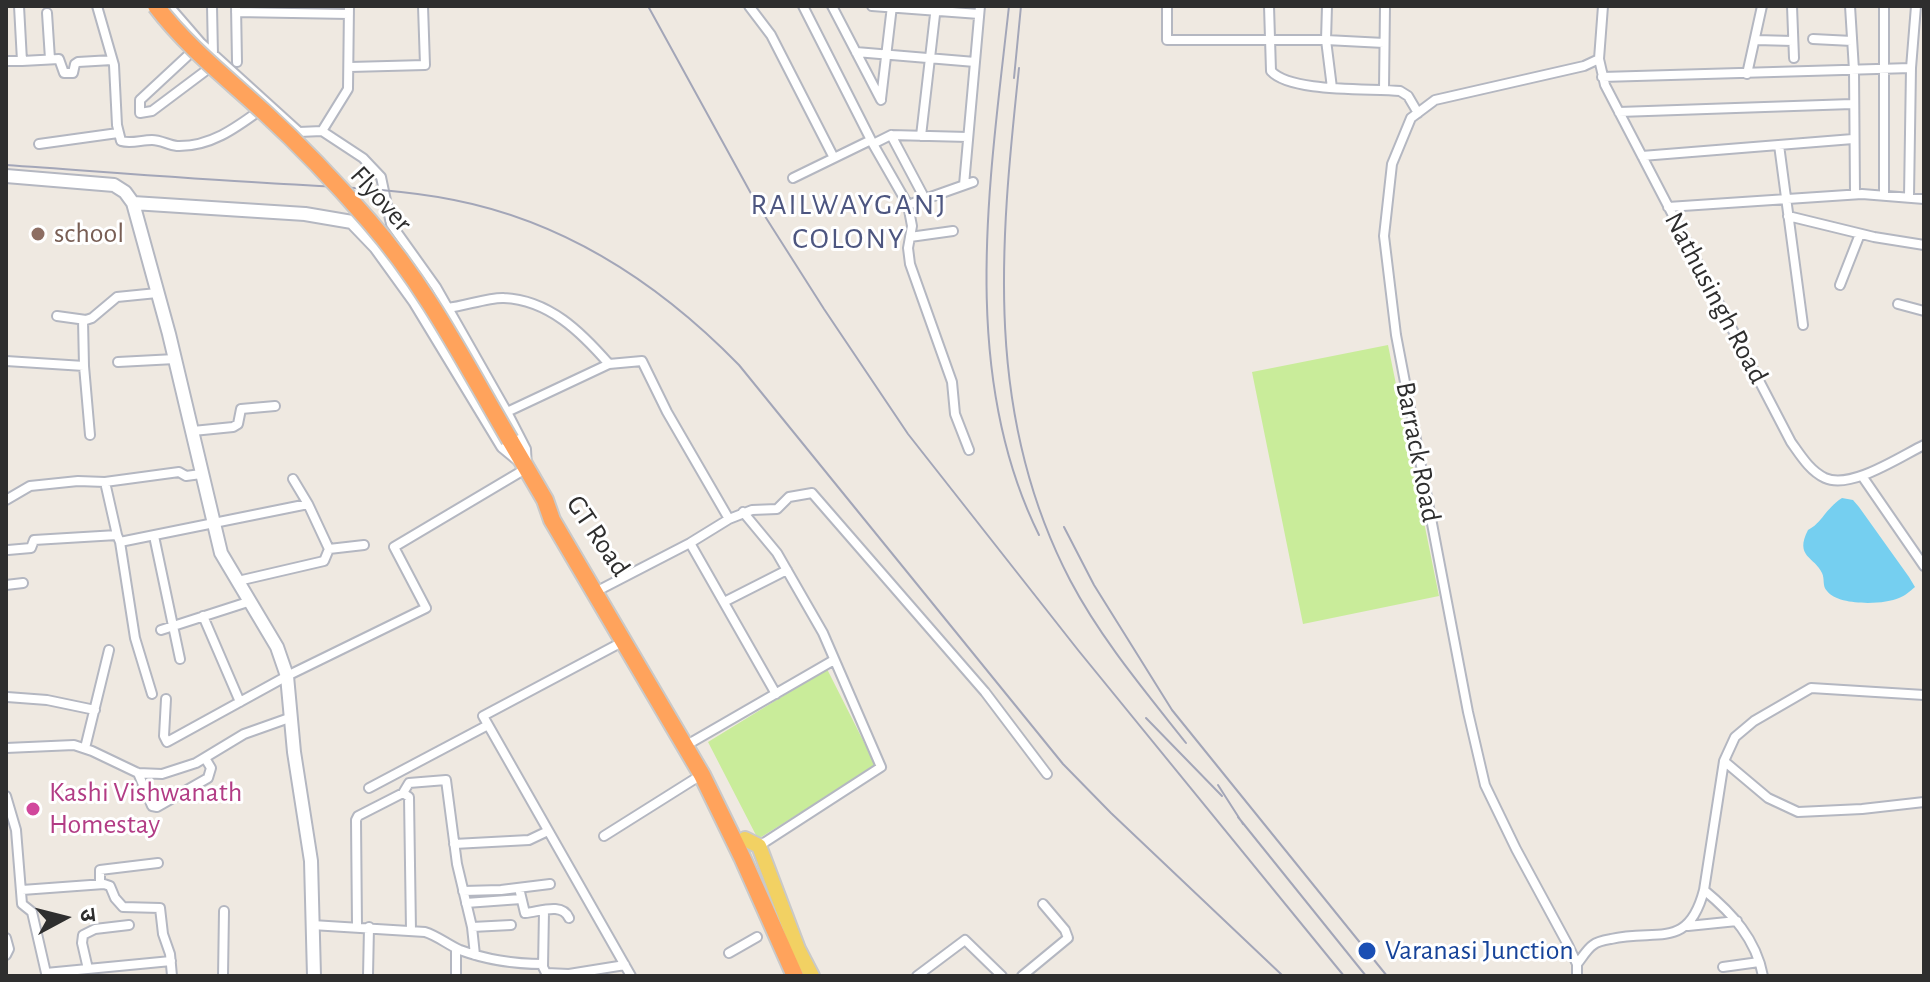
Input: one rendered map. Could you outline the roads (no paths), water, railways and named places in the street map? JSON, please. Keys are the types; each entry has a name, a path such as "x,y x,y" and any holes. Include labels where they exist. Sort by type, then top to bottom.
{"highway":[{"name":"Flyover","path":"156,6 187,43 271,119 395,252 452,337 545,500"},
{"name":"GT Road","path":"545,500 558,514 603,588 692,742 705,773"},
{"name":"GT Road","path":"545,500 552,520 705,773 746,848"},
{"path":"746,848 793,976"},
{"path":"746,848 805,976"}],"main road":[{"name":"GT Road","path":"746,848 812,976"}],"street":[{"path":"19,6 22,61"},
{"path":"97,6 117,85 118,133 124,142 157,139 181,146 225,135 269,104"},
{"path":"169,6 216,58 299,132 322,131 363,158 381,177 391,224 448,308 507,412 526,449 525,464"},
{"path":"212,6 216,58"},
{"path":"350,67 425,65 423,6"},
{"path":"749,6 771,35 834,158"},
{"path":"803,6 872,142 908,205 912,226 910,264 952,382 955,414 969,450"},
{"path":"832,6 881,100 892,7"},
{"path":"872,6 979,10 968,137 968,183 908,205"},
{"path":"1167,6 1167,40 1384,43"},
{"path":"1269,6 1271,71 1276,77 1332,88 1400,91 1408,96 1418,113 1435,100 1584,66 1599,59"},
{"path":"1327,6 1326,40 1332,88"},
{"path":"1384,89 1385,6"},
{"name":"Nathusingh Road","path":"1603,6 1599,59 1602,77 1791,442 1808,466 1835,481 1862,476 1924,445"},
{"path":"1747,74 1762,6"},
{"path":"1792,6 1794,58"},
{"path":"1850,6 1855,194"},
{"path":"1884,6 1884,195"},
{"path":"1909,197 1911,68 1916,6"},
{"path":"237,62 236,9 349,10 348,89 322,131"},
{"path":"921,136 936,9"},
{"path":"47,13 50,59"},
{"path":"1813,39 1852,41"},
{"path":"1756,40 1793,41"},
{"path":"201,43 140,100 140,113 152,111 216,58"},
{"path":"856,52 975,62"},
{"path":"6,61 59,59 64,73 73,73 78,62 112,60"},
{"path":"1602,77 1911,68"},
{"path":"1619,112 1852,104"},
{"name":"Barrack Road","path":"1418,113 1411,118 1392,164 1387,197 1384,236 1396,335 1468,712 1485,785 1577,964"},
{"path":"39,144 118,133"},
{"path":"793,178 891,135 968,137"},
{"path":"891,135 925,199"},
{"path":"1642,156 1853,139"},
{"path":"1779,145 1803,325"},
{"path":"6,176 114,185 125,192 133,203 175,359 221,553 277,647 287,676 294,752 311,861 314,976"},
{"path":"1668,207 1855,194 1924,199"},
{"path":"133,203 339,218 352,222 363,231 406,287 503,446 525,464"},
{"path":"1788,216 1860,234 1924,245"},
{"path":"910,237 953,231"},
{"path":"1840,285 1860,234"},
{"path":"382,254 403,240"},
{"path":"57,316 83,320 92,318 117,297 157,293"},
{"path":"448,308 502,298 540,305 575,327 609,364"},
{"path":"1898,304 1924,311"},
{"path":"83,320 90,435"},
{"path":"118,362 175,359"},
{"path":"6,361 84,366"},
{"path":"507,412 609,364 642,361 667,412 729,519"},
{"path":"193,431 233,427 238,424 238,412 243,408 275,406"},
{"path":"166,699 164,736 167,742 287,676 426,608 394,547 525,464"},
{"path":"6,500 30,486 78,481 105,482 179,472 186,476 201,474"},
{"path":"1862,476 1924,566"},
{"path":"238,581 324,561 329,549 293,479"},
{"path":"105,482 119,539 135,638 152,694"},
{"path":"603,588 743,512 777,509 789,497 812,493 985,692 1047,774"},
{"path":"8,550 31,548 36,539 154,536 308,504"},
{"path":"743,512 777,553 823,633 881,767 746,848"},
{"path":"154,536 180,659"},
{"path":"690,543 776,694"},
{"path":"329,549 364,545"},
{"path":"724,602 787,570"},
{"path":"6,585 23,583"},
{"path":"161,630 251,601"},
{"path":"203,616 240,702"},
{"path":"624,640 483,716 631,976"},
{"path":"85,748 109,650"},
{"path":"692,742 834,660"},
{"path":"1688,926 1700,907 1724,761 1735,737 1754,721 1811,688 1924,695"},
{"path":"7,697 47,700 95,710"},
{"path":"6,748 63,745 85,748 138,773 162,774 205,758 244,734 292,717"},
{"path":"369,788 488,725"},
{"path":"138,773 152,806 157,807 208,778 211,768 205,758"},
{"path":"1724,761 1768,798 1798,812 1924,802"},
{"path":"604,836 705,773"},
{"path":"357,926 358,816 403,793 409,783 446,780 454,844 475,955"},
{"path":"403,793 409,797 411,931"},
{"path":"6,796 16,830 22,904 32,912 46,975 171,961"},
{"path":"454,844 529,840 548,831"},
{"path":"100,884 100,870 158,863"},
{"path":"22,890 100,884 110,886 123,907 160,908 172,976"},
{"path":"463,891 550,884"},
{"path":"519,888 525,913 560,909 569,918"},
{"path":"1704,890 1737,921 1755,948 1763,976"},
{"path":"466,903 521,899"},
{"path":"1022,976 1068,938 1043,904"},
{"path":"223,976 224,911"},
{"path":"544,911 543,964 546,973 567,975 625,965"},
{"path":"1577,976 1577,964 1595,943 1622,936 1661,936 1688,926 1737,921"},
{"path":"88,969 83,935 95,929 129,925"},
{"path":"312,925 411,931 437,936 456,949 475,955 513,964 543,964"},
{"path":"472,927 511,925"},
{"path":"368,976 369,927"},
{"path":"729,953 757,937"},
{"path":"6,938 9,949 6,955"},
{"path":"917,976 965,940 1002,976"},
{"path":"456,949 456,976"},
{"path":"1723,967 1759,962"}],"water":[{"path":"1842,498 1853,500 1859,507 1909,577 1915,587 1905,595 1892,600 1862,603 1833,596 1825,589 1822,573 1804,551 1804,539 1808,530"}],"railway":[{"path":"648,6 754,199 908,434 1078,650 1344,976"},
{"path":"1009,6 989,206 986,274 989,342 997,408 1014,473 1039,535"},
{"path":"1014,78 1021,6"},
{"path":"1019,68 1004,264 1005,328 1011,392 1023,455 1042,518 1082,602 1124,664 1186,743"},
{"path":"6,165 361,188 454,200 535,224 573,241 644,283 739,365 1063,764 1283,976"},
{"path":"1064,527 1094,585 1172,710 1387,976"},
{"path":"1146,718 1222,796"},
{"path":"1218,785 1243,824"},
{"path":"1238,817 1366,976"}],"place":[{"name":"school","path":"38,234"},
{"name":"Kashi Vishwanath Homestay","path":"33,809"},
{"name":"Varanasi Junction","path":"1367,951"}],"district":[{"name":"RAILWAYGANJ COLONY","path":"849,222"}]}
